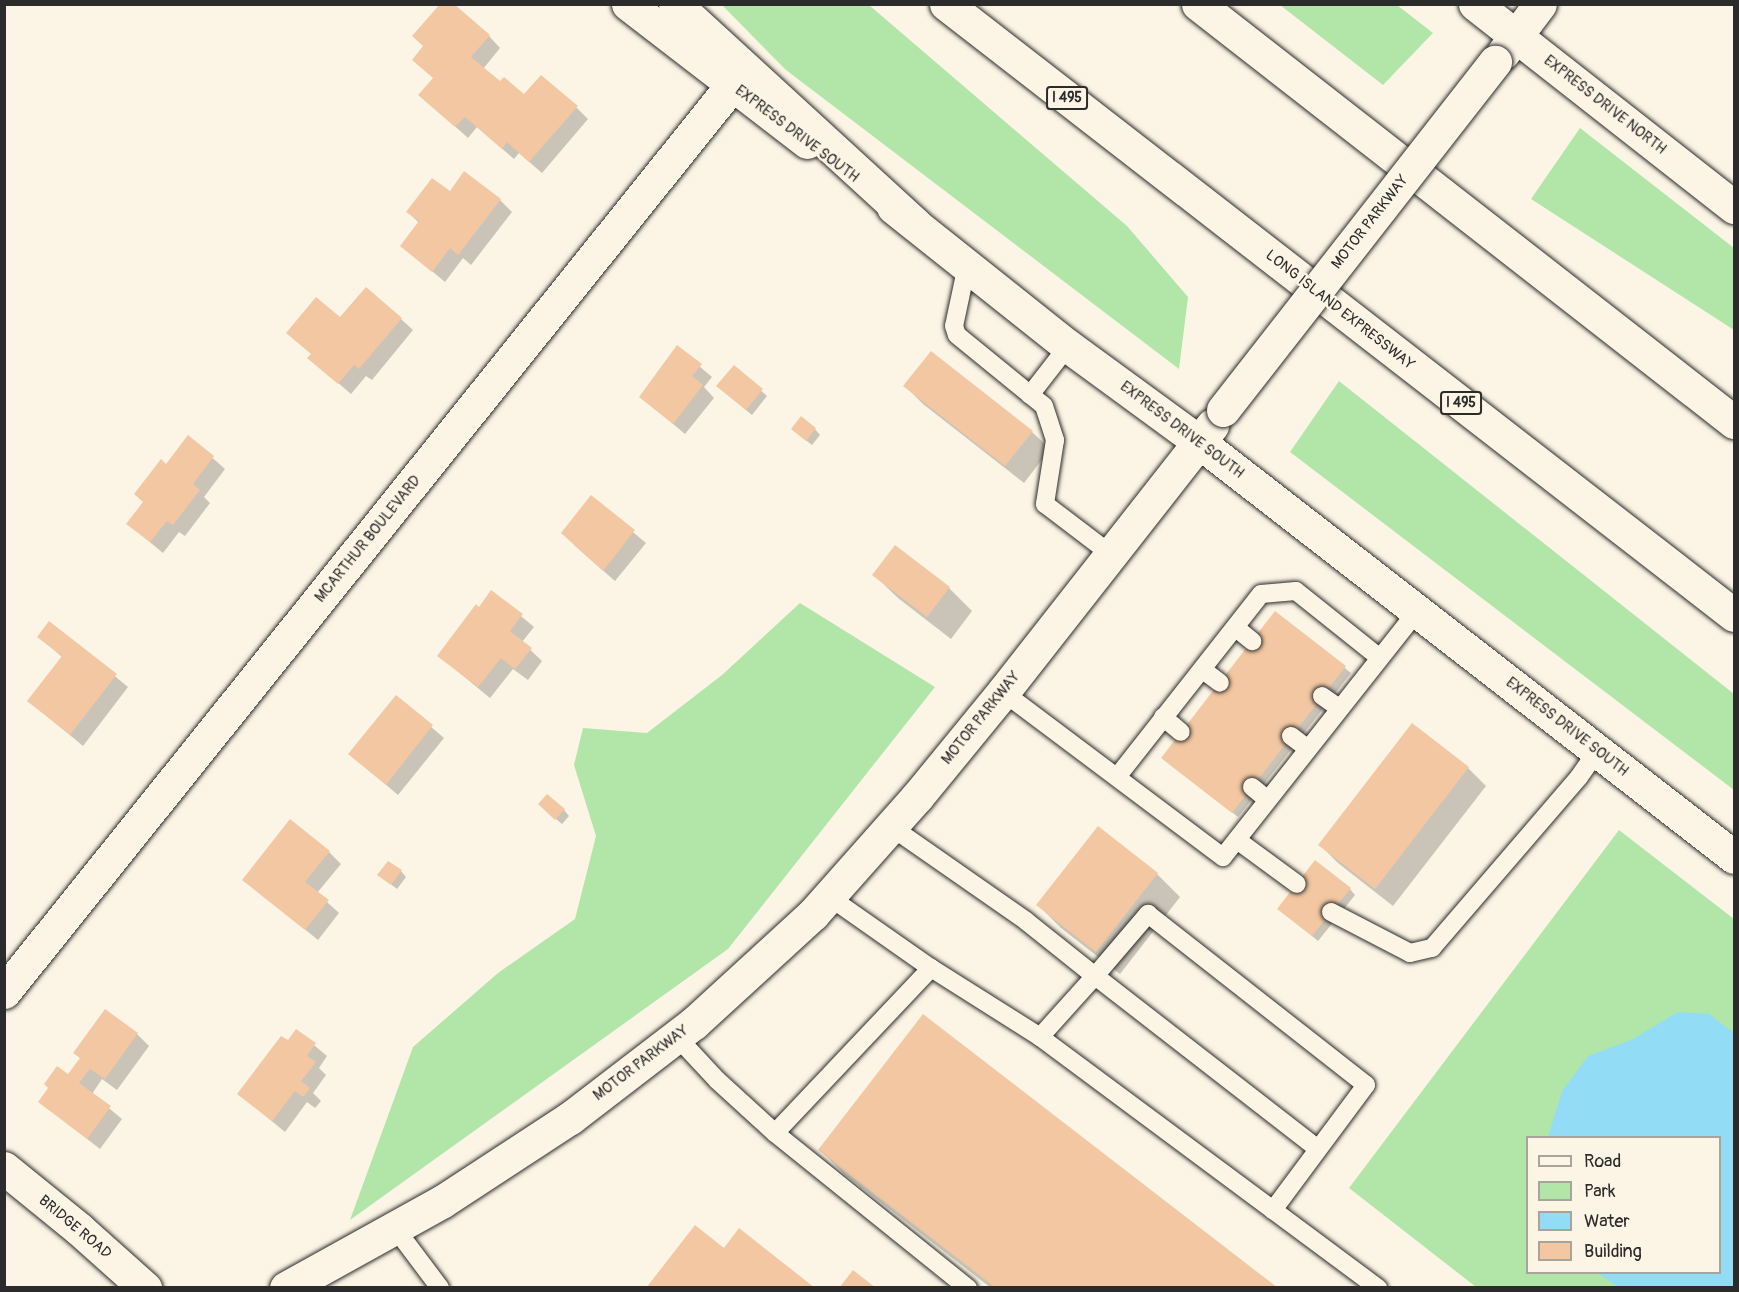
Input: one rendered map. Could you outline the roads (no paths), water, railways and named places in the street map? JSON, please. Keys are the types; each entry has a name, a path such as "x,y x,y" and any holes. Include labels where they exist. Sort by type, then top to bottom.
{"main road":[{"name":"EXPRESS DRIVE SOUTH","path":"628,4 915,224 1068,346 1199,442 1734,857"},
{"path":"675,4 915,224"},
{"name":"LONG ISLAND EXPRESSWAY","path":"946,4 1734,615"},
{"path":"1198,4 1734,422"},
{"name":"EXPRESS DRIVE NORTH","path":"1475,4 1734,207"},
{"name":"MOTOR PARKWAY","path":"286,1287 443,1200 570,1118 677,1037 813,914 1003,692 1540,4"},
{"name":"MCARTHUR BOULEVARD","path":"4,992 732,85"},
{"name":"BRIDGE ROAD","path":"4,1168 145,1287"}],"lane":[{"path":"966,265 954,326 957,335 1044,406 1055,440 1045,504 1112,555"},
{"path":"1030,395 1068,346"},
{"path":"1117,777 1261,594 1296,591 1380,658"},
{"path":"1003,692 1223,856 1417,611"},
{"path":"1236,628 1252,641"},
{"path":"1203,670 1220,683"},
{"path":"1322,696 1339,708"},
{"path":"1163,717 1181,732"},
{"path":"1291,736 1308,749"},
{"path":"1331,912 1410,953 1432,948 1579,777 1598,750"},
{"path":"1252,787 1267,798"},
{"path":"890,826 1026,921 1318,1149"},
{"path":"1237,840 1297,884"},
{"path":"828,896 930,968 1040,1037 1378,1287"},
{"path":"1040,1037 1148,914 1251,992 1366,1085 1273,1209"},
{"path":"775,1133 930,968"},
{"path":"677,1037 717,1080 775,1133 968,1287"},
{"path":"395,1228 440,1287"}],"water":[{"path":"1678,1012 1709,1014 1734,1033 1734,1287 1618,1287 1598,1274 1721,1274 1721,1136 1548,1136 1562,1091 1588,1056 1631,1040"}]}
